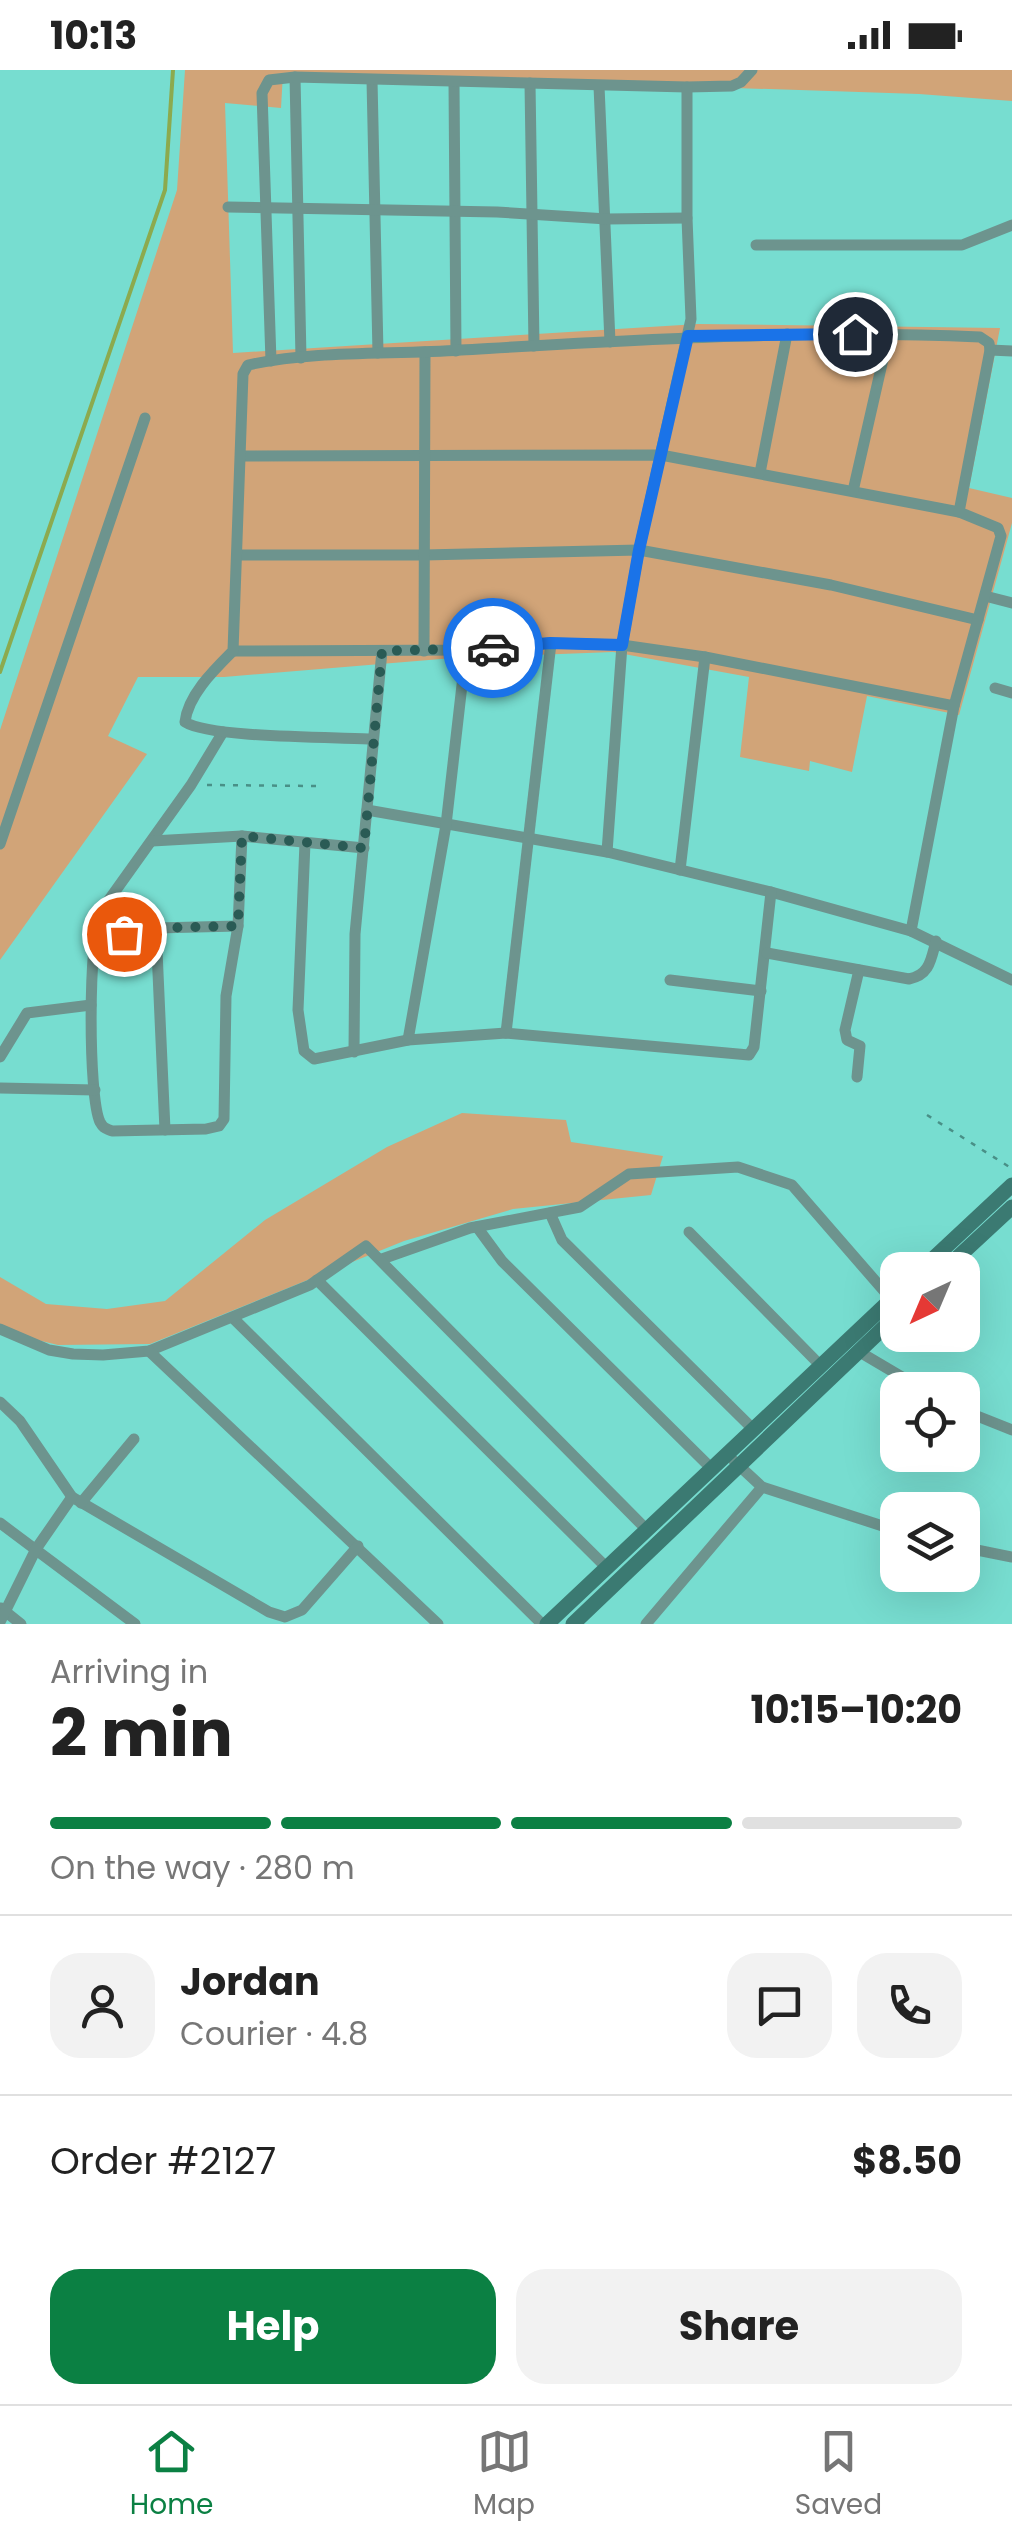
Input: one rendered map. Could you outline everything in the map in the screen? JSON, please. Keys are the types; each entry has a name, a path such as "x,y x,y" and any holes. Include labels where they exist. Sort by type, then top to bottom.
{"street":[{"path":"271,361 262,93 269,80 295,77 688,88 732,86 752,70"},
{"path":"295,77 301,358"},
{"path":"372,80 378,353"},
{"path":"454,82 456,351"},
{"path":"530,82 534,346"},
{"path":"599,86 610,342"},
{"path":"607,852 622,645 639,550 691,319 688,88"},
{"path":"228,207 687,218"},
{"path":"756,246 962,244 1012,225"},
{"path":"853,492 889,333"},
{"path":"372,739 222,732 188,726 185,720 212,672 233,651 244,369 301,358 688,336 889,333 980,337 989,343 990,350 959,512"},
{"path":"760,474 787,334"},
{"path":"990,350 1012,351"},
{"path":"424,651 425,352"},
{"path":"0,844 145,418"},
{"path":"241,456 661,455 959,512 983,520 1000,532 954,706 911,931"},
{"path":"238,555 639,550 831,585 978,620"},
{"path":"985,596 1012,603"},
{"path":"233,651 466,650 550,643 622,645 705,657 954,706"},
{"path":"506,1032 550,643"},
{"path":"408,1040 446,825 466,650"},
{"path":"354,1052 355,934 382,651"},
{"path":"680,870 705,657"},
{"path":"995,688 1012,693"},
{"path":"222,732 192,785 101,910 92,940 95,1090 98,1118 105,1128 165,1130 219,1126 224,1119 226,996 238,926 242,836"},
{"path":"367,810 607,852 772,892 911,931 1012,980"},
{"path":"152,841 242,836 364,848"},
{"path":"304,842 298,1010 304,1051 314,1059 408,1040 506,1032 749,1055 754,1047 762,991 772,892"},
{"path":"92,940 156,928 238,926"},
{"path":"156,928 165,1130"},
{"path":"767,953 909,979 928,969 936,941"},
{"path":"857,1077 860,1046 847,1040 844,1030 859,970"},
{"path":"670,980 762,991"},
{"path":"0,1057 27,1013 91,1006"},
{"path":"0,1088 95,1090"},
{"path":"382,1259 477,1227 580,1207 629,1174 730,1166 792,1185 880,1286"},
{"path":"940,1252 1012,1185"},
{"path":"963,1252 1012,1207"},
{"path":"550,1213 562,1240 753,1429"},
{"path":"477,1227 502,1262 711,1468"},
{"path":"690,1232 820,1365"},
{"path":"0,1329 34,1344 73,1354 149,1350 317,1280 359,1248 371,1248 648,1530"},
{"path":"317,1280 607,1568"},
{"path":"233,1318 545,1624 711,1468 733,1460 753,1429 880,1315"},
{"path":"573,1624 733,1460 858,1351 880,1322"},
{"path":"149,1350 438,1624"},
{"path":"858,1351 894,1372"},
{"path":"0,1402 20,1422 77,1500 269,1612 285,1616 302,1610 358,1546"},
{"path":"980,1417 1012,1430"},
{"path":"21,1624 2,1614 36,1550 134,1439"},
{"path":"733,1460 762,1487 880,1525"},
{"path":"646,1624 762,1487"},
{"path":"0,1523 135,1624"},
{"path":"980,1551 1012,1557"}],"path":[{"path":"192,785 316,786"},
{"path":"926,1115 1012,1169"}],"shaded area":[{"path":"185,70 1012,70 1012,101 919,94 283,73 281,108 225,103 233,353 698,324 1000,328 969,488 1012,498 1012,523 959,715 867,696 852,772 810,761 809,771 740,757 749,677 613,652 453,658 224,677 138,677 108,736 147,754 0,960 0,730 177,190"},
{"path":"462,1113 566,1120 571,1142 663,1156 651,1195 513,1209 404,1241 150,1344 58,1345 0,1331 0,1277 46,1304 107,1309 165,1301 265,1220 387,1147"}],"waterway":[{"path":"0,672 165,190 173,70"}],"way so far":[{"path":"124,934 156,928 238,926 242,836 364,848 382,651 493,648"}],"route":[{"path":"493,648 550,643 622,645 639,550 688,336 855,334"}]}
